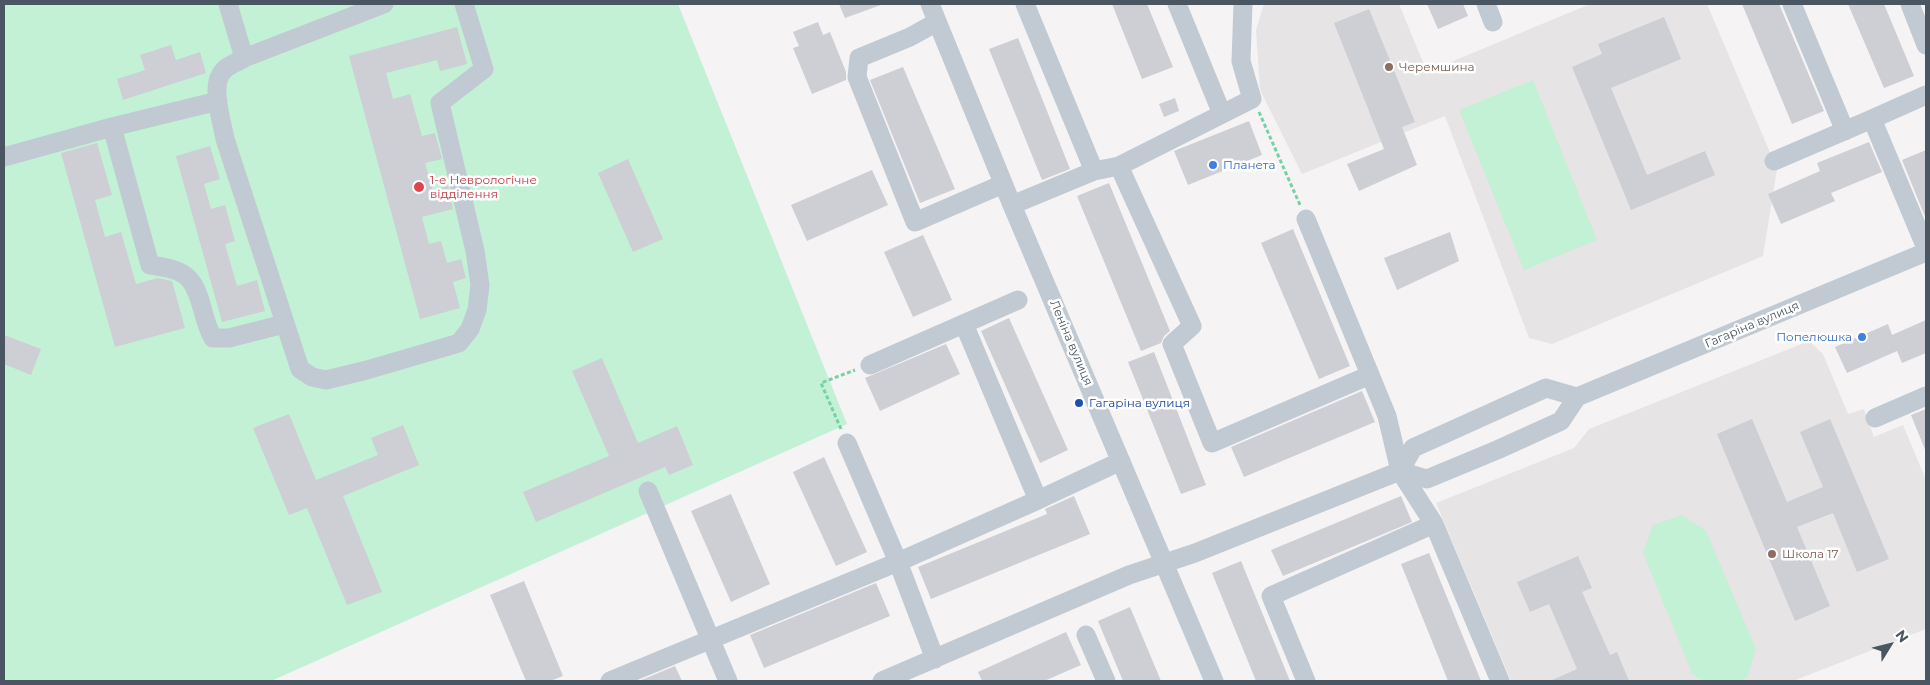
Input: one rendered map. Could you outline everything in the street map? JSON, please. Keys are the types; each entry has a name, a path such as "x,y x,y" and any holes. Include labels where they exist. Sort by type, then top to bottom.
{"street":[{"path":"228,4 244,58"},
{"path":"384,4 244,58 224,70 217,81 218,101 225,139 300,369 312,377 326,380 459,343 470,329 476,310 480,286 475,251 440,103 484,69 464,4"},
{"name":"Леніна вулиця","path":"930,4 1003,184 1214,681"},
{"path":"1025,4 1094,171"},
{"path":"1177,4 1222,114"},
{"path":"1012,205 1094,171 1119,166 1252,99 1241,61 1243,4"},
{"path":"1486,4 1493,22"},
{"path":"1792,4 1845,131"},
{"path":"1910,4 1922,22 1926,45"},
{"path":"937,22 910,37 859,58 857,78 915,222 1003,184"},
{"path":"1774,162 1926,95"},
{"path":"4,157 112,126 218,101"},
{"path":"1872,119 1926,248"},
{"path":"112,126 150,265 171,269 189,279 197,295 206,327 214,338 228,338 284,324"},
{"path":"1119,166 1192,326 1172,344 1212,443 1370,375"},
{"path":"1306,219 1387,416 1400,471 1434,524 1500,681"},
{"name":"Гагаріна вулиця","path":"1577,397 1926,252"},
{"path":"870,365 1018,300"},
{"path":"964,324 1038,500"},
{"path":"882,681 1129,575 1195,553 1400,471 1427,479 1561,421 1577,397 1546,388 1413,448 1400,471"},
{"path":"1875,418 1926,396"},
{"path":"847,443 898,562 935,659"},
{"path":"610,681 898,562 1121,461"},
{"path":"648,491 728,681"},
{"path":"1306,681 1271,596 1434,524"},
{"path":"1086,635 1106,681"}],"path":[{"path":"1252,99 1306,219"},
{"path":"847,443 821,383 870,365"}],"shaded area":[{"path":"1264,4 1399,4 1427,72 1590,4 1707,4 1777,169 1763,256 1552,344 1529,338 1445,116 1302,174 1260,90 1256,30"},
{"name":"Школа 17","path":"1809,341 1823,354 1848,414 1864,409 1874,437 1903,425 1926,480 1926,629 1793,681 1511,681 1436,503 1574,448 1589,429"}],"green space":[{"path":"4,4 678,4 847,424 271,681 4,681"},
{"path":"1533,80 1597,240 1524,270 1459,110"},
{"path":"1682,515 1706,531 1756,649 1747,677 1739,681 1703,681 1692,673 1643,553 1653,525"}],"building":[{"path":"839,4 880,4 881,5 845,18"},
{"path":"1112,4 1147,4 1173,67 1142,79"},
{"path":"1427,4 1463,4 1468,16 1438,29"},
{"path":"1742,4 1779,4 1824,111 1792,124"},
{"path":"1848,4 1884,4 1914,76 1884,88"},
{"path":"1369,9 1415,122 1402,127 1417,165 1359,191 1347,164 1384,149 1334,23"},
{"path":"1664,17 1681,59 1611,88 1647,175 1705,151 1715,175 1631,210 1572,67 1602,54 1598,44"},
{"path":"818,22 823,35 830,32 846,72 846,80 812,94 793,48 799,46 793,32"},
{"path":"457,27 467,64 440,71 437,60 386,73 393,99 410,94 422,136 435,133 442,159 425,163 433,190 448,186 453,209 422,217 429,244 441,241 447,263 461,259 466,278 453,282 460,308 420,319 349,56"},
{"path":"1018,38 1070,169 1042,180 989,49"},
{"path":"171,45 176,60 200,52 206,73 123,100 117,79 145,70 140,55"},
{"path":"903,67 955,189 920,203 870,80"},
{"path":"1175,98 1179,111 1164,117 1159,104"},
{"path":"1249,121 1262,155 1188,185 1174,151"},
{"path":"1869,142 1882,172 1831,193 1835,201 1781,224 1768,194 1820,171 1817,163"},
{"path":"97,143 112,195 95,200 105,237 121,232 136,284 158,278 172,281 185,328 115,347 61,153"},
{"path":"210,146 220,179 204,184 211,209 225,205 235,241 225,244 237,286 257,280 265,311 222,322 176,156"},
{"path":"1926,150 1926,219 1902,160"},
{"path":"628,159 663,239 633,252 598,173"},
{"path":"872,170 888,205 807,241 791,205"},
{"path":"1109,183 1170,331 1164,336 1161,343 1141,351 1077,196"},
{"path":"1293,229 1350,366 1319,379 1261,243"},
{"path":"1450,232 1459,261 1397,290 1384,258"},
{"path":"923,235 952,300 913,317 884,252"},
{"path":"1009,318 1068,450 1040,463 981,331"},
{"path":"1926,320 1926,353 1902,363 1897,351 1847,373 1835,347 1888,324 1892,335"},
{"path":"4,335 41,349 31,375 4,364"},
{"path":"946,344 960,374 880,411 865,378"},
{"path":"1154,352 1206,485 1181,494 1128,362"},
{"path":"602,358 638,443 677,426 693,465 669,475 665,467 536,522 523,492 609,456 572,371"},
{"path":"1362,391 1375,422 1244,477 1231,447"},
{"path":"1926,409 1926,452 1911,415"},
{"path":"289,414 316,480 378,455 371,438 403,425 419,465 343,496 382,592 347,605 307,508 289,515 253,428"},
{"path":"1752,419 1787,502 1823,487 1800,432 1830,419 1889,559 1857,572 1833,513 1797,527 1830,606 1795,621 1717,434"},
{"path":"824,457 867,552 836,566 793,472"},
{"path":"731,494 770,584 731,602 691,511"},
{"path":"1074,496 1090,534 931,599 918,567 1047,514 1045,509"},
{"path":"1401,496 1412,522 1283,576 1271,550"},
{"path":"1429,553 1481,681 1448,681 1401,564"},
{"path":"1578,556 1592,588 1582,592 1610,655 1617,652 1629,681 1550,681 1577,669 1549,604 1530,612 1517,582"},
{"path":"1241,561 1290,681 1256,681 1212,573"},
{"path":"524,581 563,676 550,681 526,681 490,595"},
{"path":"876,583 890,616 764,668 750,635"},
{"path":"1130,607 1161,681 1123,681 1098,621"},
{"path":"1066,632 1081,665 1044,681 982,681 978,672"},
{"path":"675,666 682,681 639,681"}],"place":[{"name":"Черемшина","path":"1389,67"},
{"name":"Планета","path":"1213,165"},
{"name":"1-е Неврологічне відділення","path":"419,187"},
{"name":"Попелюшка","path":"1862,337"},
{"name":"Гагаріна вулиця","path":"1079,403"},
{"name":"Школа 17","path":"1772,554"}]}
